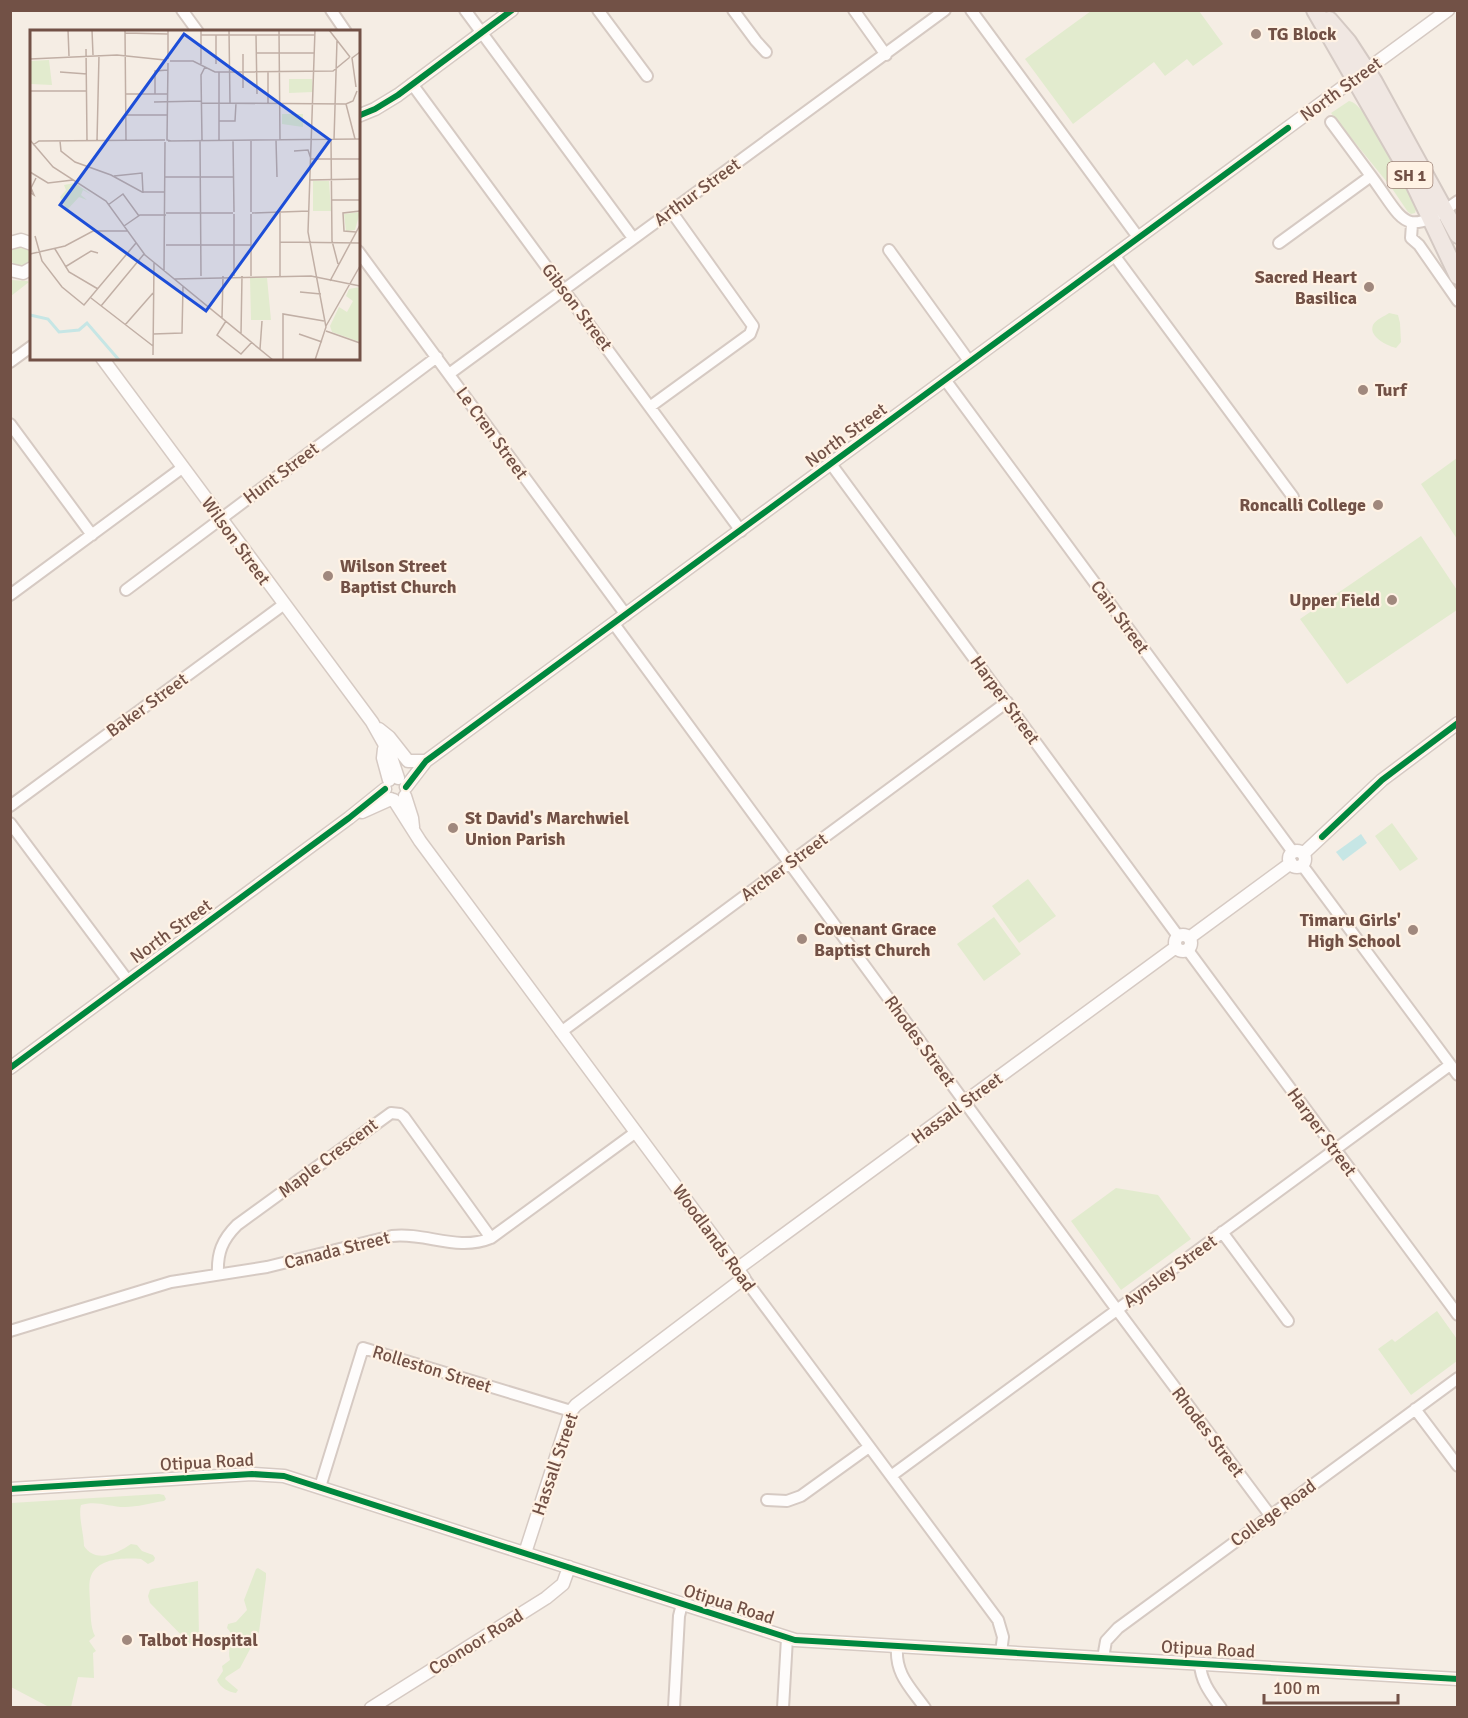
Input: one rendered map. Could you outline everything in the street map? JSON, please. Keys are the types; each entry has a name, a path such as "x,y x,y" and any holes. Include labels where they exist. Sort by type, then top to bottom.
{"highway":[{"name":"SH 1","path":"1315,10 1413,150 1458,235"},
{"name":"SH 1","path":"1320,10 1348,42 1361,75"},
{"name":"SH 1","path":"1444,210 1458,276"}],"street":[{"path":"182,10 197,30"},
{"path":"331,10 345,30"},
{"path":"465,10 633,238"},
{"path":"360,115 385,103 512,10"},
{"path":"598,10 647,76"},
{"path":"733,10 766,52"},
{"path":"854,10 885,55"},
{"name":"Arthur Street","path":"449,374 945,10"},
{"path":"971,10 1138,237"},
{"name":"North Street","path":"10,1068 349,818 396,788 424,763 1448,10"},
{"name":"Gibson Street","path":"412,84 741,531"},
{"path":"1331,122 1401,217 1412,224 1418,224 1444,210"},
{"path":"1279,243 1371,176"},
{"path":"651,406 750,334 753,326 670,211"},
{"path":"1412,224 1411,238 1419,245 1458,302"},
{"path":"11,241 21,240 30,243"},
{"path":"889,250 969,361"},
{"name":"Le Cren Street","path":"360,254 626,615"},
{"path":"1114,255 1293,497"},
{"path":"10,270 23,273 30,269"},
{"path":"10,362 30,347"},
{"name":"Hunt Street","path":"126,590 437,357"},
{"name":"Wilson Street","path":"103,360 219,519 372,722 385,747 383,758 396,788"},
{"name":"Cain Street","path":"946,381 1458,1075"},
{"path":"10,424 92,535"},
{"name":"Harper Street","path":"831,464 1458,1315"},
{"path":"10,595 182,468"},
{"name":"Baker Street","path":"10,806 284,605"},
{"name":"Rhodes Street","path":"614,624 1270,1515"},
{"name":"Archer Street","path":"561,1032 1007,702"},
{"name":"Wilson Street","path":"372,722 389,737 408,761 424,763"},
{"name":"Hassall Street","path":"525,1553 571,1411 587,1395 965,1102 1297,859 1382,780 1458,723"},
{"name":"Woodlands Road","path":"396,788 412,818 413,828 420,841 998,1620 1003,1637 1001,1652"},
{"path":"10,823 128,981"},
{"name":"Aynsley Street","path":"891,1476 1450,1065"},
{"name":"Maple Crescent","path":"218,1274 217,1261 221,1245 237,1226 391,1113 400,1114 404,1118 491,1238"},
{"name":"Canada Street","path":"10,1331 171,1282 279,1265 397,1235 461,1244 481,1242 491,1238 636,1132"},
{"path":"1222,1232 1288,1321"},
{"name":"Rolleston Street","path":"320,1487 363,1348 571,1411"},
{"name":"College Road","path":"1103,1658 1106,1641 1110,1634 1458,1378"},
{"path":"1415,1409 1458,1466"},
{"path":"767,1500 787,1500 801,1496 869,1447"},
{"name":"Otipua Road","path":"10,1489 263,1474 284,1476 682,1605 787,1638 804,1641 1458,1679"},
{"name":"Coonoor Road","path":"371,1707 546,1598 563,1584 569,1567"},
{"path":"674,1707 679,1616 682,1605"},
{"path":"783,1707 787,1638"},
{"path":"897,1647 896,1659 899,1671 925,1707"},
{"path":"1200,1664 1204,1683 1221,1707"}],"green space":[{"path":"1091,11 1199,11 1223,44 1193,66 1187,59 1165,76 1154,62 1073,124 1025,59"},
{"path":"1349,101 1357,105 1376,130 1417,206 1415,213 1408,212 1391,187 1331,113"},
{"path":"20,246 27,249 30,256 27,263 20,266 13,263 10,256 13,249"},
{"path":"11,280 27,281 29,282 11,296"},
{"path":"1389,313 1398,315 1400,323 1401,342 1396,348 1376,337 1372,329 1376,321"},
{"path":"1457,458 1457,539 1421,484"},
{"name":"Upper Field","path":"1421,536 1457,590 1457,610 1347,684 1300,619"},
{"path":"1392,823 1418,859 1400,871 1375,836"},
{"path":"1028,879 1056,916 1019,943 992,906"},
{"path":"994,917 1021,954 984,981 957,944"},
{"path":"1116,1188 1158,1195 1191,1239 1121,1290 1071,1221"},
{"path":"1437,1311 1457,1339 1457,1361 1411,1395 1378,1349 1392,1339 1395,1342"},
{"path":"164,1495 166,1499 164,1501 119,1507 98,1503 81,1505 84,1546 89,1551 95,1555 107,1555 131,1544 137,1545 142,1551 155,1558 148,1564 141,1559 113,1560 100,1565 91,1576 89,1586 91,1616 95,1636 89,1641 96,1651 93,1653 94,1678 78,1677 71,1707 49,1707 11,1687 11,1503"},
{"path":"258,1568 266,1573 259,1632 240,1668 225,1679 238,1690 236,1693 230,1692 217,1680 223,1671 222,1666 230,1660 231,1635 227,1628 228,1624 236,1622 247,1610 244,1600"},
{"path":"198,1581 199,1638 197,1643 190,1644 150,1603 148,1596 152,1589"}],"water":[{"path":"1361,834 1367,843 1343,861 1336,852"}],"cycle path":[{"path":"360,115 398,95 512,10"},
{"path":"406,787 426,761 1288,128"},
{"path":"1322,837 1382,780 1458,723"},
{"path":"10,1068 385,789"},
{"path":"10,1489 252,1474 284,1476 795,1640 1458,1679"}],"place":[{"name":"TG Block","path":"1256,34"},
{"name":"Sacred Heart Basilica","path":"1369,287"},
{"name":"Turf","path":"1363,390"},
{"name":"Roncalli College","path":"1378,505"},
{"name":"Wilson Street Baptist Church","path":"328,576"},
{"name":"Upper Field","path":"1392,600"},
{"name":"St David's Marchwiel Union Parish","path":"453,828"},
{"name":"Timaru Girls' High School","path":"1413,930"},
{"name":"Covenant Grace Baptist Church","path":"802,939"},
{"name":"Talbot Hospital","path":"127,1640"}]}
